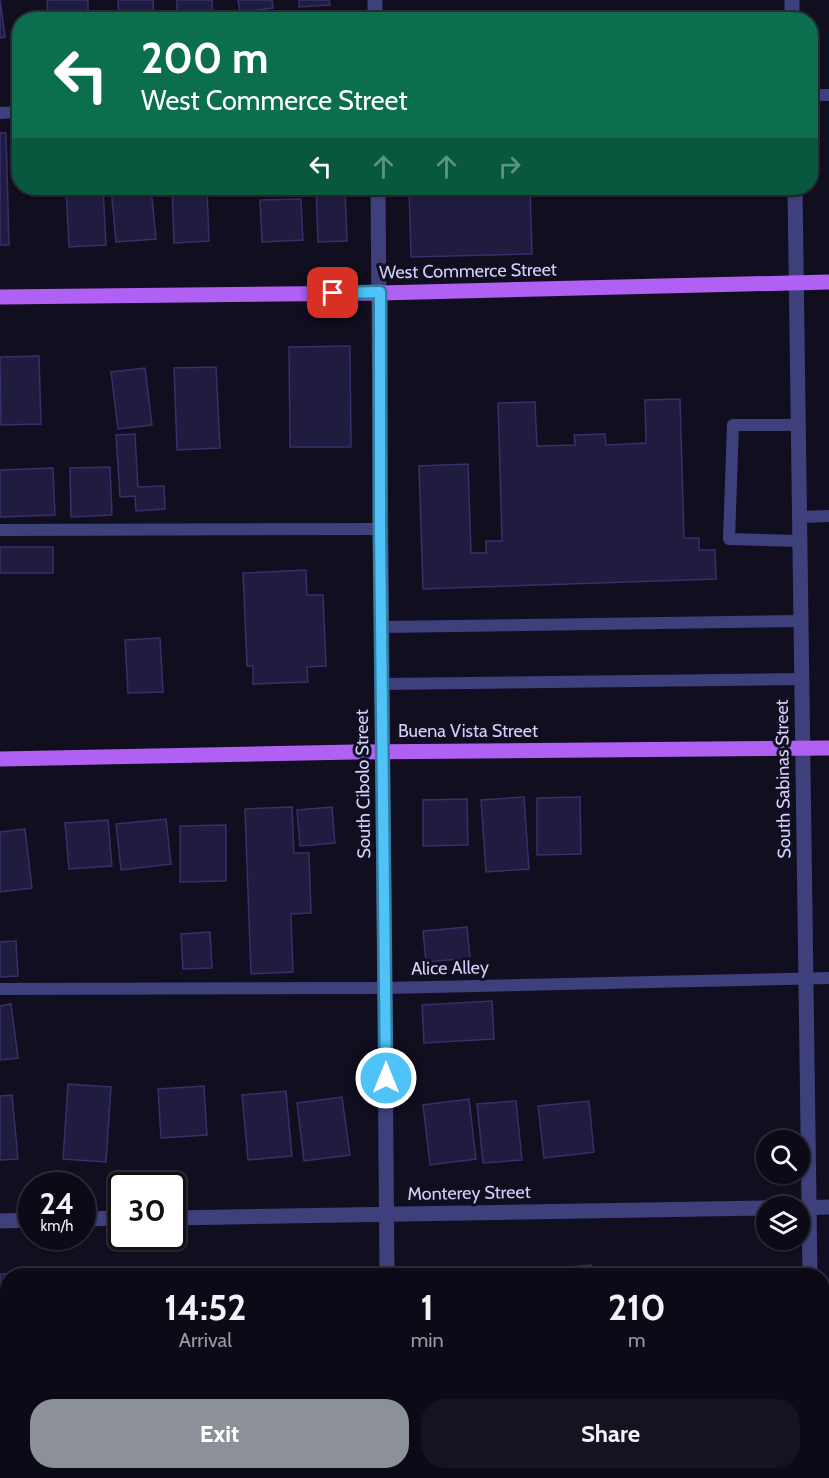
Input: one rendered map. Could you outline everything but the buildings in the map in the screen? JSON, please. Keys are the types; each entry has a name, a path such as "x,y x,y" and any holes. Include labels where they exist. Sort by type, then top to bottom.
{"main road":[{"name":"West Commerce Street","path":"0,297 380,292 829,282"},
{"name":"Buena Vista Street","path":"0,759 382,752 829,748"}],"street":[{"name":"South Cibolo Street","path":"378,195 387,1268"},
{"name":"South Sabinas Street","path":"795,195 801,748 806,978 804,1196"},
{"path":"810,1207 829,1207"},
{"name":"Monterey Street","path":"186,1218 756,1208"},
{"path":"0,1221 18,1220"},
{"name":"South Sabinas Street","path":"808,1250 809,1268"}],"lane":[{"path":"797,425 733,424 729,539 800,541"},
{"path":"799,517 829,516"},
{"path":"0,530 380,529"},
{"path":"381,627 801,621"},
{"path":"381,684 801,679"},
{"name":"Alice Alley","path":"0,989 386,988 829,978"}],"route":[{"path":"333,293 380,292 381,720 386,1078"}]}
